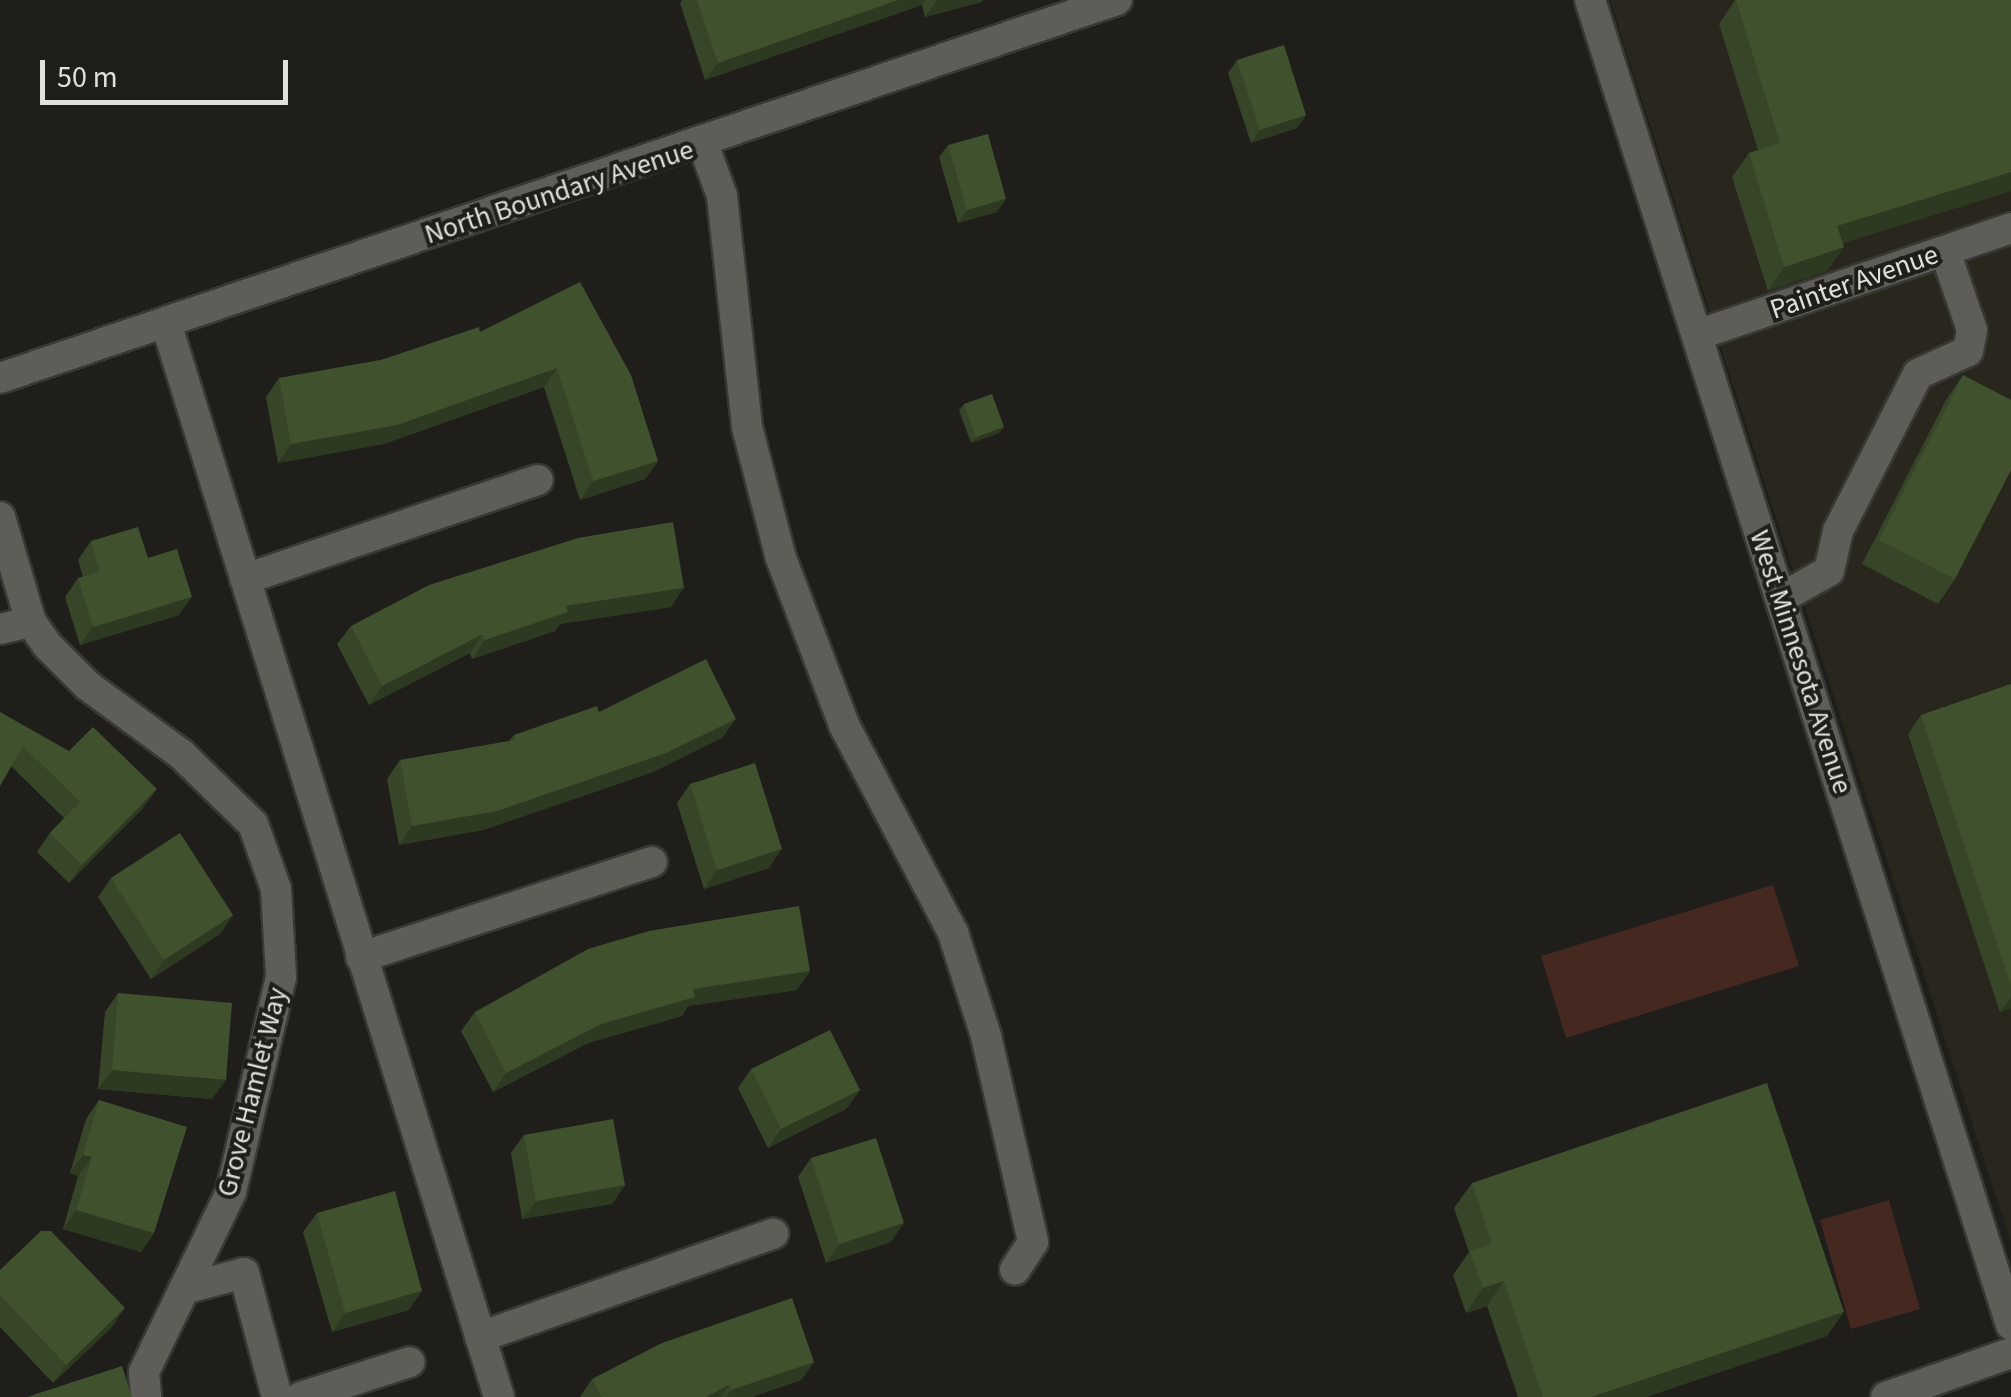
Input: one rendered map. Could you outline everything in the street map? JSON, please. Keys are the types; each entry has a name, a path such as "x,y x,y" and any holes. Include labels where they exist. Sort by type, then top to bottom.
{"street":[{"name":"North Boundary Avenue","path":"0,378 703,144 1058,10 1117,0"},
{"name":"West Minnesota Avenue","path":"1590,0 2011,1324"},
{"path":"703,144 722,196 747,427 781,558 844,725 953,933 986,1036 1033,1242 1015,1270"},
{"name":"Painter Avenue","path":"1697,335 2011,228"},
{"path":"1780,598 1830,570 1838,531 1918,374 1968,351 1972,330 1945,251"},
{"path":"166,323 499,1397"},
{"path":"245,579 538,480"},
{"name":"Grove Hamlet Way","path":"0,517 31,622 88,686 181,754 252,824 276,890 281,976 230,1192 144,1372 146,1397"},
{"path":"0,629 31,622"},
{"path":"361,956 652,862"},
{"path":"480,1337 773,1234"},
{"path":"184,1289 244,1273 277,1397"},
{"path":"1886,1397 2011,1353"},
{"path":"301,1397 410,1362"}],"shaded area":[{"path":"1610,0 2011,0 2011,210 1710,313"},
{"path":"2011,246 2011,1243 1720,345"},
{"path":"1773,885 1799,966 1566,1038 1541,956"},
{"path":"1889,1200 1920,1309 1851,1329 1820,1220"}],"building":[{"path":"697,0 898,0 718,63"},
{"path":"1736,0 2011,0 2011,172 1837,226 1844,247 1784,267 1749,153 1780,143"},
{"path":"1284,45 1306,115 1260,130 1237,60"},
{"path":"988,134 1006,199 967,210 948,145"},
{"path":"580,282 631,375 658,461 593,481 557,368 397,425 291,444 279,378 381,360 479,327 480,332"},
{"path":"1963,375 2011,400 2011,470 1955,579 1879,540"},
{"path":"992,394 1004,427 976,437 964,404"},
{"path":"673,522 684,588 566,606 568,612 485,640 483,634 382,686 351,626 429,585 578,538"},
{"path":"138,527 148,558 177,549 192,597 93,627 78,578 100,572 91,541"},
{"path":"706,659 736,719 666,753 497,811 412,826 400,760 516,740 514,735 597,706 599,712"},
{"path":"2011,684 2011,985 1921,715"},
{"path":"0,712 69,751 93,727 157,789 82,865 50,833 80,802 23,746 0,786"},
{"path":"755,763 782,849 717,870 690,784"},
{"path":"180,833 233,915 164,960 111,878"},
{"path":"799,906 810,971 693,989 695,997 601,1024 506,1073 475,1012 588,949 649,931"},
{"path":"118,993 232,1003 226,1080 112,1070"},
{"path":"830,1030 860,1090 781,1129 751,1069"},
{"path":"1767,1083 1844,1312 1591,1397 1543,1397 1504,1281 1483,1288 1470,1251 1492,1244 1472,1183"},
{"path":"99,1100 187,1127 154,1233 76,1210 92,1157 83,1155"},
{"path":"613,1119 625,1185 536,1201 524,1135"},
{"path":"876,1138 904,1223 839,1244 811,1158"},
{"path":"395,1191 422,1291 345,1313 317,1213"},
{"path":"41,1231 51,1231 125,1308 66,1365 0,1295 0,1270"},
{"path":"792,1298 814,1362 731,1390 729,1385 706,1397 602,1397 592,1379 662,1343"},
{"path":"122,1366 132,1397 27,1397"}]}
